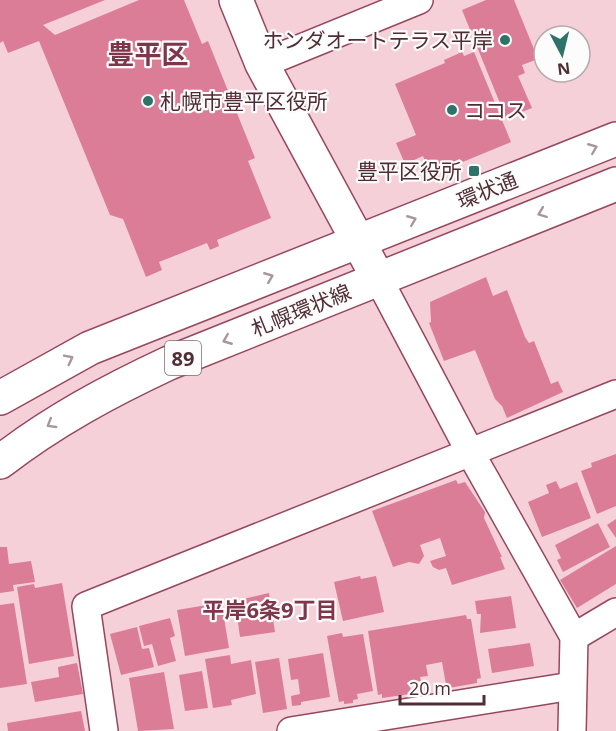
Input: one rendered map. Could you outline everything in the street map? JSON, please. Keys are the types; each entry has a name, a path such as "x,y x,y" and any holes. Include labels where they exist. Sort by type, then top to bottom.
{"main road":[{"path":"236,0 262,64 378,278"},
{"name":"環状通","path":"358,242 616,139"},
{"name":"札幌環状線","path":"0,462 43,429 105,393 169,363 616,184"},
{"name":"札幌環状線","path":"0,398 90,348 358,242"}],"street":[{"path":"262,64 419,0"},
{"path":"378,278 470,452 574,638 572,731"},
{"path":"104,731 86,606 616,394"},
{"path":"574,638 616,612"},
{"path":"291,731 572,686"}],"building":[{"name":"札幌市豊平区役所","path":"0,0 105,0 43,25 55,35 139,0 184,0 202,44 208,41 255,158 248,161 271,218 217,240 219,246 210,250 207,243 159,262 162,270 146,277 123,219 110,215 39,41 8,53 3,41 0,43"},
{"path":"486,0 514,0 532,44 532,61 522,65 525,73 518,76 532,108 506,118 462,10"},
{"name":"ココス","path":"462,52 464,56 474,52 511,142 431,175 423,156 405,164 396,143 416,135 395,84 445,63 444,60"},
{"path":"486,277 493,296 507,290 525,337 529,343 534,341 551,384 558,381 563,392 507,418 502,406 495,399 475,350 444,361 429,323 431,322 430,302"},
{"path":"616,454 616,506 597,514 581,471 592,467 591,463"},
{"path":"456,480 458,484 465,482 485,512 484,518 505,569 452,585 446,568 439,570 433,567 430,561 446,556 440,538 420,545 424,556 419,564 409,562 393,567 372,511"},
{"path":"556,481 560,489 577,482 591,518 542,537 528,502 549,493 546,485"},
{"path":"616,519 616,538 607,525"},
{"path":"598,523 610,547 563,572 557,560 561,558 555,545"},
{"path":"616,546 616,584 577,608 560,580"},
{"path":"0,547 7,547 9,564 31,561 35,582 13,585 14,591 0,593"},
{"path":"360,576 361,579 376,576 384,612 343,621 334,582"},
{"path":"62,583 74,656 29,664 17,587 34,584 35,588"},
{"path":"269,593 275,632 240,637 235,601"},
{"path":"511,596 516,628 480,633 481,614 477,614 475,601"},
{"path":"14,603 27,684 0,688 0,605"},
{"path":"207,605 207,609 222,606 229,648 185,656 177,610"},
{"path":"466,615 467,619 471,619 481,678 477,679 477,683 449,688 449,684 446,685 442,662 426,665 428,676 420,677 421,681 411,683 410,694 382,698 382,694 378,695 368,631"},
{"path":"170,618 175,636 170,638 176,661 158,666 152,644 144,646 139,626"},
{"path":"137,627 142,649 149,648 154,667 121,675 110,634"},
{"path":"342,633 343,637 363,634 373,691 357,694 358,699 353,700 353,703 344,704 344,701 339,702 327,636"},
{"path":"530,643 534,666 492,673 488,649"},
{"path":"323,653 330,697 301,702 301,705 292,706 291,696 300,694 298,679 291,680 288,659"},
{"path":"230,655 231,664 251,660 256,694 231,700 232,705 213,708 205,659"},
{"path":"279,658 287,709 263,713 255,662"},
{"path":"77,663 83,694 35,702 31,682 59,677 58,667"},
{"path":"202,671 208,708 185,711 179,675"},
{"path":"164,672 174,729 138,731 129,678"},
{"path":"81,711 85,731 8,731 7,723"}],"place":[{"name":"ホンダオートテラス平岸","path":"505,40"},
{"name":"札幌市豊平区役所","path":"148,101"},
{"name":"ココス","path":"452,110"},
{"name":"豊平区役所","path":"474,171"}],"district":[{"name":"豊平区","path":"148,53"},
{"name":"平岸6条9丁目","path":"270,609"}]}
